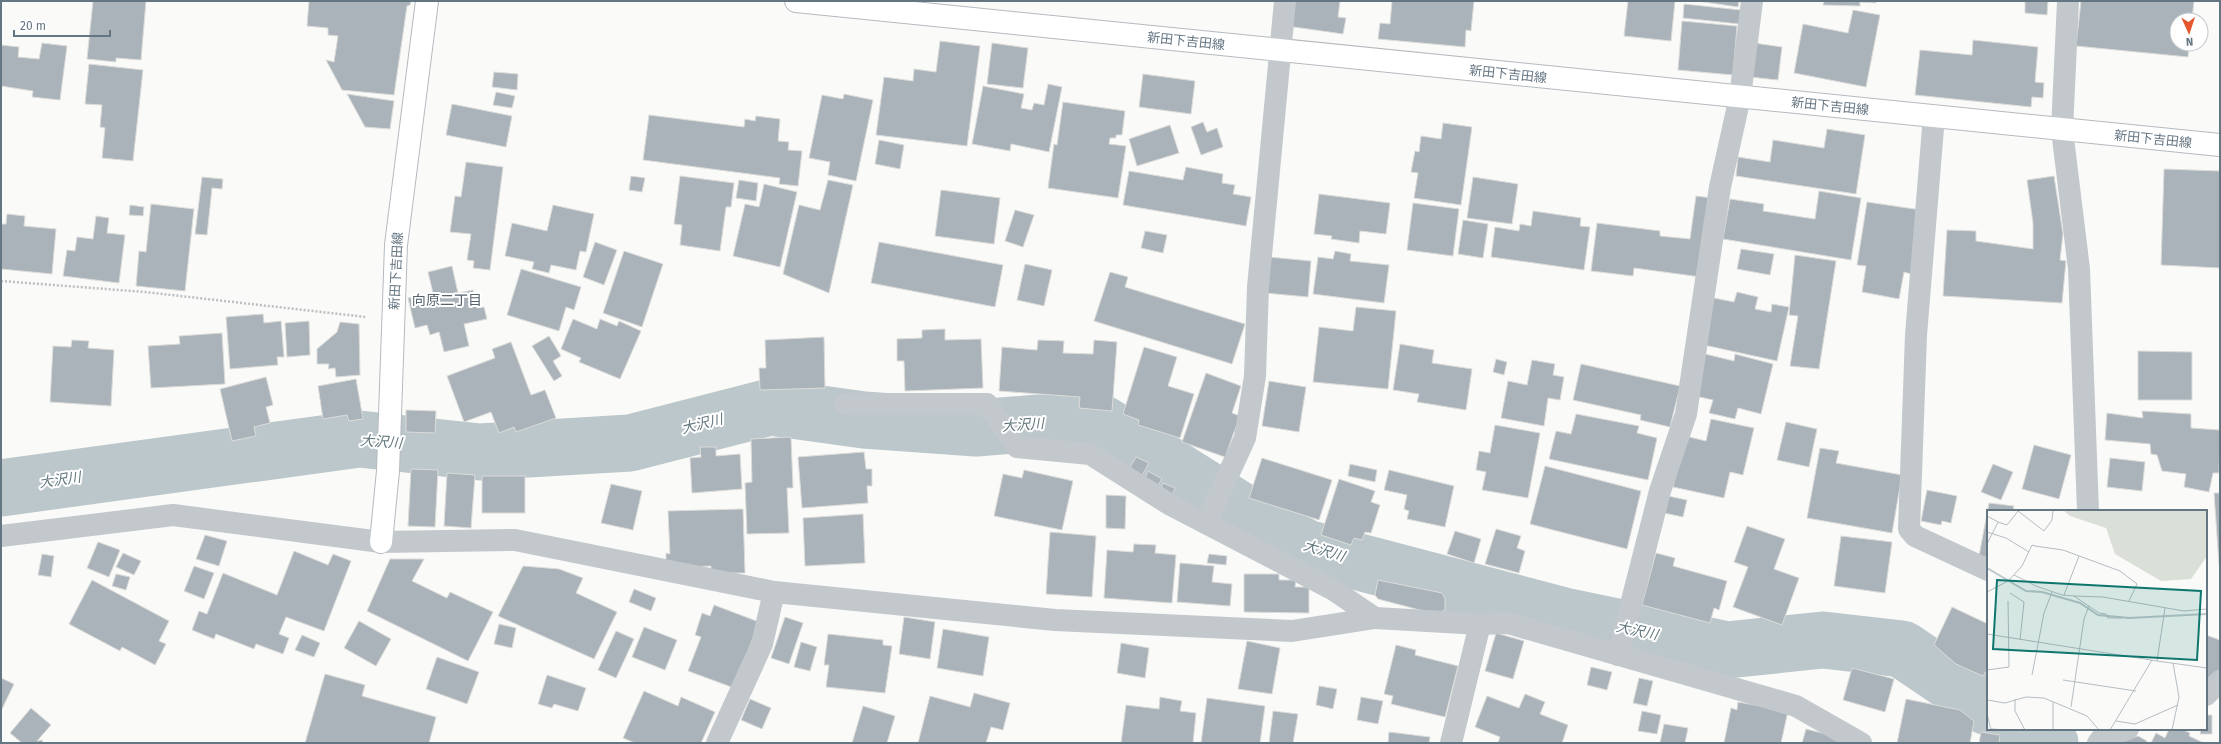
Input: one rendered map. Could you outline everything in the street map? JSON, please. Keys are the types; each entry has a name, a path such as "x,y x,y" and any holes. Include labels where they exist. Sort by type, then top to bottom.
{"main road":[{"name":"新田下吉田線","path":"380,542 388,471 388,420 396,245 427,1"},
{"name":"新田下吉田線","path":"796,1 2220,145"}],"street":[{"path":"1206,523 1245,438 1255,376 1258,287 1285,1"},
{"path":"1618,655 1658,498 1686,414 1720,188 1740,97 1752,1"},
{"path":"2068,1 2062,130 2079,269 2088,510"},
{"path":"1934,116 1916,336 1909,529 1915,536 1987,570"},
{"path":"845,404 987,404 1017,447 1090,454 1169,504 1332,589 1375,618"},
{"path":"1,536 173,516 380,542 515,540 774,592 1055,620 1292,631 1375,618 1480,624 1508,623 1796,706 1861,743"},
{"path":"717,743 762,644 774,592"},
{"path":"1451,743 1480,624"},
{"path":"2207,694 2220,680"},
{"path":"2099,741 2126,730"}],"path":[{"path":"1,281 146,292 393,320"}],"building":[{"path":"93,1 146,1 141,60 116,58 116,62 87,59"},
{"path":"309,1 411,1 410,5 407,6 394,95 342,90 326,60 334,62 338,36 328,35 328,28 307,26"},
{"path":"1290,1 1340,1 1338,17 1346,18 1343,34 1287,26"},
{"path":"1392,1 1474,1 1471,31 1466,30 1465,47 1378,39 1380,23 1390,24"},
{"path":"1628,1 1675,1 1671,41 1624,36"},
{"path":"1697,1 1739,1 1738,7"},
{"path":"1824,1 1876,1 1876,3 1860,2 1860,6 1823,5"},
{"path":"2025,1 2048,1 2047,15 2025,13"},
{"path":"2081,1 2194,1 2193,12 2169,12 2169,52 2188,52 2188,57 2076,46"},
{"path":"1684,4 1741,10 1739,24 1683,18"},
{"path":"1853,10 1880,15 1866,87 1794,73 1803,24 1848,33"},
{"path":"1682,21 1737,26 1733,75 1678,70"},
{"path":"1973,40 2038,47 2035,82 2044,83 2043,98 2032,97 2031,107 1915,95 1920,50 1972,55"},
{"path":"940,41 980,46 967,146 876,135 884,77 913,81 914,69 936,72"},
{"path":"42,43 67,46 60,100 32,97 33,91 1,86 1,45 19,47 18,57 39,59"},
{"path":"992,43 1028,48 1023,88 987,84"},
{"path":"1754,43 1782,47 1778,80 1750,77"},
{"path":"89,64 143,70 133,161 102,158 105,128 100,127 102,105 85,104"},
{"path":"494,72 518,74 517,90 492,87"},
{"path":"1143,74 1195,81 1191,114 1139,107"},
{"path":"1048,84 1062,87 1049,152 1011,144 1010,151 972,144 983,86 1024,94 1021,108 1032,110 1034,103 1044,105"},
{"path":"496,92 515,96 512,108 493,105"},
{"path":"347,94 394,101 390,129 365,127"},
{"path":"844,94 873,100 856,181 828,175 830,162 809,158 822,95 843,99"},
{"path":"1063,102 1125,111 1122,135 1116,135 1116,138 1110,138 1109,144 1126,146 1118,198 1048,188 1054,144 1057,145"},
{"path":"452,104 512,116 506,147 446,135"},
{"path":"649,115 744,127 745,119 755,121 756,116 780,119 778,141 789,142 788,150 802,151 798,186 779,184 780,178 643,160"},
{"path":"1203,122 1207,132 1217,128 1223,147 1201,155 1191,127"},
{"path":"1443,123 1472,127 1461,205 1414,198 1418,173 1411,172 1415,151 1419,152 1421,136 1441,139"},
{"path":"1170,125 1179,153 1137,166 1129,139"},
{"path":"1827,129 1865,135 1856,194 1736,176 1738,157 1770,162 1773,140 1824,148"},
{"path":"879,140 904,145 900,169 875,164"},
{"path":"466,162 503,167 490,270 473,268 474,261 467,260 471,234 450,232 455,196 461,197"},
{"path":"1186,167 1223,174 1222,183 1235,185 1233,194 1251,197 1246,226 1123,205 1129,171 1183,180"},
{"path":"2164,169 2220,171 2220,268 2161,265"},
{"path":"631,176 645,178 642,192 629,190"},
{"path":"680,176 734,183 731,207 726,207 720,251 680,245 682,225 674,224"},
{"path":"2054,176 2063,234 2060,260 2066,261 2062,303 1943,296 1947,230 1976,231 1976,241 2033,249 2033,223 2027,180"},
{"path":"202,177 223,179 222,189 212,188 207,235 195,234"},
{"path":"1473,177 1518,184 1512,224 1467,218"},
{"path":"739,180 758,183 756,201 736,198"},
{"path":"828,180 853,185 829,293 783,274 799,205 820,210"},
{"path":"764,184 797,192 780,267 733,256 745,204 759,207"},
{"path":"941,190 1000,198 994,244 935,236"},
{"path":"1819,191 1861,198 1851,260 1723,239 1730,199 1764,204 1763,211 1815,219"},
{"path":"1319,194 1390,203 1386,234 1360,231 1359,243 1331,239 1332,236 1314,234"},
{"path":"1696,196 1712,198 1701,277 1634,268 1633,276 1591,271 1597,223 1660,231 1660,236 1690,239"},
{"path":"1867,202 1921,210 1911,274 1904,272 1899,299 1862,292 1866,266 1857,265"},
{"path":"1413,203 1459,209 1453,256 1407,250"},
{"path":"151,204 194,209 185,291 136,286 139,251 146,252"},
{"path":"130,205 144,207 143,216 129,215"},
{"path":"553,205 594,214 586,252 580,251 576,270 551,265 549,273 532,269 534,262 505,256 512,223 547,231"},
{"path":"1015,210 1034,215 1023,247 1005,241"},
{"path":"1533,211 1581,218 1580,226 1590,227 1584,270 1491,257 1495,227 1519,231 1520,224 1531,226"},
{"path":"7,214 25,216 24,226 56,229 52,274 1,269 1,224 6,224"},
{"path":"96,216 109,218 107,233 125,235 119,283 63,276 67,250 75,251 77,237 93,239"},
{"path":"1463,220 1488,224 1483,258 1458,254"},
{"path":"1145,231 1167,235 1163,253 1141,248"},
{"path":"595,242 617,250 604,285 583,277"},
{"path":"879,242 1003,265 995,307 871,283"},
{"path":"1741,249 1774,254 1770,275 1737,269"},
{"path":"624,251 663,264 642,327 603,313"},
{"path":"1335,251 1351,254 1350,261 1389,265 1384,303 1313,294 1318,257 1333,259"},
{"path":"1795,255 1836,261 1819,369 1790,366 1798,316 1789,315"},
{"path":"1269,257 1311,261 1308,297 1265,293"},
{"path":"1025,264 1052,270 1044,306 1017,300"},
{"path":"452,266 458,293 473,290 477,308 484,307 487,319 464,324 469,346 444,352 439,332 430,335 427,325 415,328 408,298 433,293 428,272"},
{"path":"521,269 581,287 574,310 566,307 559,331 507,315"},
{"path":"1110,272 1128,277 1125,287 1245,324 1232,364 1094,321"},
{"path":"1737,292 1758,297 1755,309 1771,312 1772,304 1789,307 1777,361 1704,345 1714,298 1734,302"},
{"path":"1356,307 1396,311 1388,389 1313,382 1319,327 1353,331"},
{"path":"263,314 264,323 281,321 284,357 277,357 278,365 230,369 226,317"},
{"path":"573,319 597,329 600,319 617,326 619,321 641,331 620,379 579,362 581,358 561,349"},
{"path":"309,321 310,355 287,357 285,323"},
{"path":"340,322 359,324 360,375 336,377 335,368 328,369 329,364 317,364 317,349 337,332"},
{"path":"945,329 945,340 981,339 983,388 905,391 904,361 897,361 897,339 922,338 922,330"},
{"path":"222,333 225,384 151,388 148,346 180,344 179,336"},
{"path":"549,336 561,356 553,361 562,376 554,381 532,346"},
{"path":"824,337 825,388 760,390 759,368 766,368 765,340"},
{"path":"72,340 89,341 88,348 114,350 111,406 50,402 53,346 71,347"},
{"path":"1038,340 1064,341 1063,353 1093,354 1094,340 1117,342 1112,411 1079,408 1080,397 999,391 1002,347 1037,350"},
{"path":"511,342 531,395 545,390 556,418 516,432 514,427 499,433 491,412 464,422 447,376 495,358 492,349"},
{"path":"1400,344 1434,350 1432,363 1472,369 1466,410 1417,402 1419,394 1393,390"},
{"path":"1144,347 1177,357 1168,386 1194,394 1180,438 1138,425 1139,420 1123,414"},
{"path":"2138,351 2192,352 2192,400 2138,400"},
{"path":"1701,353 1734,361 1735,354 1773,364 1761,414 1738,408 1735,419 1709,413 1713,400 1691,395"},
{"path":"1496,359 1507,362 1504,375 1493,372"},
{"path":"1532,360 1555,364 1553,375 1564,377 1560,400 1548,398 1544,426 1501,418 1508,381 1527,385"},
{"path":"1581,364 1680,386 1670,427 1640,420 1641,415 1573,400"},
{"path":"1206,373 1241,386 1232,413 1240,416 1225,457 1182,442"},
{"path":"266,377 273,405 266,407 270,423 254,427 256,436 232,441 220,389"},
{"path":"356,379 363,419 349,421 347,415 323,419 318,386"},
{"path":"1269,381 1306,387 1299,432 1262,426"},
{"path":"406,410 436,411 435,433 406,432"},
{"path":"2142,411 2191,414 2191,428 2220,430 2219,473 2213,473 2209,492 2184,487 2186,474 2162,471 2157,455 2151,454 2150,444 2105,440 2107,413 2143,418"},
{"path":"1576,414 1639,426 1637,433 1657,438 1648,480 1549,459 1556,431 1571,434"},
{"path":"1711,419 1754,428 1743,475 1730,472 1724,498 1673,487 1685,436 1706,441"},
{"path":"1786,422 1817,429 1809,467 1777,460"},
{"path":"1495,425 1540,433 1528,498 1482,490 1486,472 1476,470 1479,451 1490,453"},
{"path":"791,437 793,488 787,488 789,533 747,534 745,483 752,482 751,439"},
{"path":"2034,445 2071,455 2059,499 2022,489"},
{"path":"700,447 716,447 716,456 740,454 742,489 692,493 690,458 701,457"},
{"path":"1820,448 1839,451 1836,463 1902,475 1892,533 1807,518"},
{"path":"864,452 866,469 872,469 872,486 867,486 868,503 802,508 798,457"},
{"path":"1136,457 1149,463 1140,479 1128,471"},
{"path":"1262,458 1332,480 1319,520 1249,498"},
{"path":"2110,458 2145,462 2142,491 2107,487"},
{"path":"1350,464 1377,470 1375,482 1348,476"},
{"path":"1993,464 2013,472 2001,500 1981,492"},
{"path":"1545,466 1641,491 1627,549 1530,524"},
{"path":"411,469 438,470 435,527 408,526"},
{"path":"1024,470 1073,481 1062,530 994,516 1003,474 1022,478"},
{"path":"1389,470 1454,486 1445,527 1407,519 1409,511 1404,509 1407,495 1384,490"},
{"path":"1148,471 1162,479 1158,485 1145,478"},
{"path":"447,473 475,475 471,528 444,526"},
{"path":"482,476 525,476 525,513 482,513"},
{"path":"1339,479 1375,491 1371,502 1380,505 1371,533 1365,532 1362,540 1354,538 1351,545 1321,535"},
{"path":"1163,483 1175,488 1172,496 1160,490"},
{"path":"611,484 642,491 633,530 601,523"},
{"path":"1927,490 1957,496 1951,523 1942,521 1941,525 1921,521"},
{"path":"2214,493 2220,493 2220,566 2219,565"},
{"path":"1106,495 1126,496 1125,529 1106,528"},
{"path":"1668,496 1687,500 1683,517 1664,513"},
{"path":"1989,503 2014,506 2013,510 1988,510"},
{"path":"743,509 745,573 711,573 711,566 666,568 666,553 670,554 668,511"},
{"path":"863,514 865,563 805,566 803,518"},
{"path":"1987,514 1987,558 1979,556"},
{"path":"1747,526 1785,539 1774,569 1799,578 1782,625 1733,607 1748,567 1734,562"},
{"path":"1496,529 1521,536 1517,548 1525,551 1519,573 1485,564"},
{"path":"1455,531 1481,539 1474,563 1447,554"},
{"path":"1050,532 1096,536 1092,597 1046,594"},
{"path":"205,535 227,541 219,566 196,559"},
{"path":"1841,536 1892,542 1885,593 1834,586"},
{"path":"98,542 120,550 109,577 87,568"},
{"path":"1134,544 1156,545 1155,553 1176,555 1172,603 1104,598 1107,550 1133,552"},
{"path":"294,551 328,565 333,554 351,561 324,631 286,617 279,634 289,638 283,654 256,644 254,649 216,634 214,639 192,630 199,611 207,614 223,573 277,595"},
{"path":"123,553 141,561 134,575 116,567"},
{"path":"1656,553 1675,558 1673,566 1727,581 1719,610 1714,608 1710,623 1642,605"},
{"path":"42,554 54,556 51,577 38,575"},
{"path":"1209,554 1227,556 1226,565 1207,563"},
{"path":"390,559 424,559 412,581 447,598 450,592 493,612 468,661 367,611"},
{"path":"1180,563 1214,566 1212,582 1232,584 1230,606 1177,602"},
{"path":"194,566 214,573 204,599 184,591"},
{"path":"523,566 559,569 583,578 576,593 617,612 594,659 498,616"},
{"path":"116,574 130,577 126,590 112,586"},
{"path":"1244,574 1279,574 1279,580 1296,580 1295,587 1309,587 1309,613 1244,612"},
{"path":"92,580 169,621 159,641 166,644 155,665 122,647 120,651 69,624"},
{"path":"1378,580 1442,593 1445,599 1445,610 1435,614 1378,599 1375,595"},
{"path":"634,589 656,598 651,611 629,602"},
{"path":"714,605 759,622 734,688 688,671 701,637 695,635 702,613 710,616"},
{"path":"1952,607 1987,624 1987,670 1983,676 1956,664 1934,645"},
{"path":"785,617 803,623 789,664 771,658"},
{"path":"904,617 935,622 930,659 899,654"},
{"path":"359,621 391,639 376,666 344,648"},
{"path":"499,624 516,628 512,648 494,644"},
{"path":"644,627 677,640 665,670 632,657"},
{"path":"943,629 989,637 983,676 937,668"},
{"path":"616,631 634,639 616,678 598,670"},
{"path":"1496,633 1524,641 1513,679 1485,671"},
{"path":"828,634 883,640 883,645 892,646 885,693 826,687 829,665 824,665"},
{"path":"302,635 320,643 314,657 295,650"},
{"path":"2207,635 2220,640 2220,671 2207,682"},
{"path":"1247,641 1280,648 1272,694 1238,689"},
{"path":"801,642 817,647 810,671 794,667"},
{"path":"1121,643 1149,648 1145,678 1117,673"},
{"path":"1396,645 1416,650 1415,655 1458,666 1445,717 1391,704 1393,696 1384,694"},
{"path":"437,657 479,672 467,704 426,689"},
{"path":"1591,667 1612,672 1607,690 1587,685"},
{"path":"1852,668 1894,679 1885,712 1843,700"},
{"path":"325,674 365,685 362,696 436,717 429,743 305,743"},
{"path":"547,675 586,688 578,711 554,704 552,708 538,704"},
{"path":"1,678 14,684 2,709 1,709"},
{"path":"1639,678 1653,681 1647,706 1633,703"},
{"path":"1319,686 1337,689 1333,709 1316,705"},
{"path":"644,691 678,706 681,697 715,712 701,743 635,743 623,738"},
{"path":"974,693 1010,703 1003,730 991,727 986,743 918,743 930,696 970,707"},
{"path":"1525,694 1545,702 1540,714 1568,725 1562,743 1498,743 1500,737 1475,727 1487,696 1519,708"},
{"path":"1160,697 1182,701 1180,711 1196,713 1193,743 1121,743 1126,705 1159,709"},
{"path":"1361,697 1383,701 1378,724 1357,720"},
{"path":"1207,698 1265,706 1260,743 1201,743"},
{"path":"750,699 771,708 762,729 741,720"},
{"path":"1906,699 1960,710 1974,721 1970,743 1897,743"},
{"path":"1738,702 1788,711 1781,743 1724,743 1731,708 1737,710"},
{"path":"863,706 895,716 887,743 852,743"},
{"path":"31,708 51,725 37,741 42,740 43,743 22,743 10,733"},
{"path":"1273,711 1298,714 1293,743 1269,743"},
{"path":"1642,711 1661,715 1657,734 1638,731"},
{"path":"2207,715 2212,715 2212,734 2200,734 2201,730 2207,730"},
{"path":"1664,724 1688,728 1685,743 1660,743"},
{"path":"1806,729 1838,737 1836,743 1802,743"},
{"path":"2169,730 2183,730 2190,733 2189,736 2204,743 2151,743 2156,733 2165,738"},
{"path":"1389,732 1430,737 1429,743 1388,743"},
{"path":"1981,732 2000,735 1999,743 1979,743"},
{"path":"2138,736 2147,741 2146,743 2118,743"}],"waterway":[{"name":"大沢川","path":"1,488 359,439 480,452 630,443 770,407 864,420 976,428 1039,423 1103,424 1252,518 1306,548 1568,617 1727,650 1823,640 1902,649 1987,706"},
{"name":"大沢川","path":"2025,730 2050,743"}],"district":[{"name":"向原二丁目","path":"447,300"}]}
